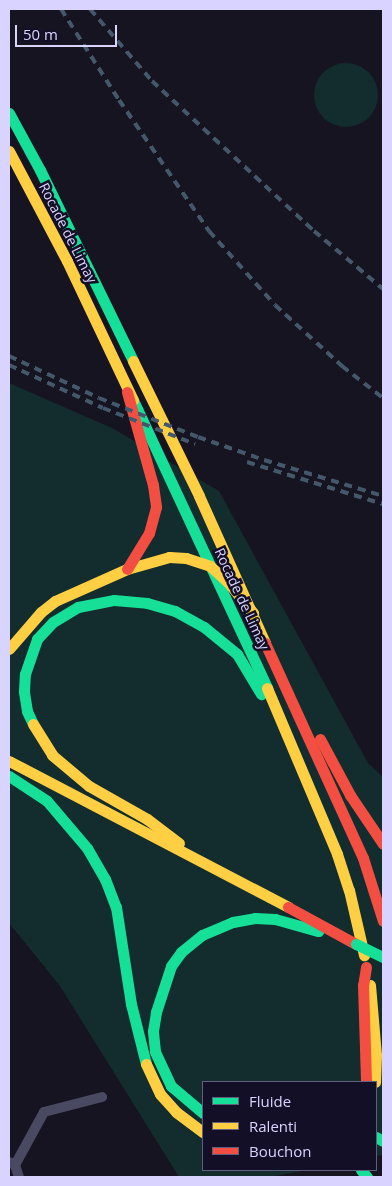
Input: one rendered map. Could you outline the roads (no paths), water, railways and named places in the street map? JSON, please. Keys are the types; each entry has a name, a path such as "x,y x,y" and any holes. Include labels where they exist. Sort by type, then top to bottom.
{"main road":[{"name":"Rocade de Limay","path":"9,113 40,170 200,496 363,858 383,921"},
{"name":"Rocade de Limay","path":"9,151 67,261 210,566 303,770 337,854 349,890 370,989 376,1055 375,1081"},
{"path":"127,569 149,533 156,507 153,485 128,392"},
{"path":"9,649 41,612 56,601 127,569 170,557 186,558 210,566 228,582 253,613"},
{"path":"201,860 147,819 90,786 52,755 40,740 27,711 24,691 25,674 38,639 53,622 78,607 98,602 122,600 147,603 175,611 204,627 237,654 303,770"},
{"path":"274,660 312,723 341,781 383,844"},
{"path":"9,761 383,957"},
{"path":"9,776 47,801 87,848 105,879 116,907 131,1004 147,1070 160,1094 176,1112 202,1131"},
{"path":"202,1112 171,1086 155,1051 153,1030 156,1012 171,966 182,952 202,935 218,927 255,918 275,919 351,941"},
{"path":"366,967 363,985 366,1081"}],"street":[{"path":"19,1177 12,1164 44,1112 102,1097"}],"railway":[{"path":"61,9 119,100 209,231 275,305 342,366 383,398"},
{"path":"90,9 152,81 314,231 383,289"},
{"path":"9,356 99,398 198,437 264,460 383,496"},
{"path":"9,365 103,408 195,444"},
{"path":"247,462 383,504"}]}
